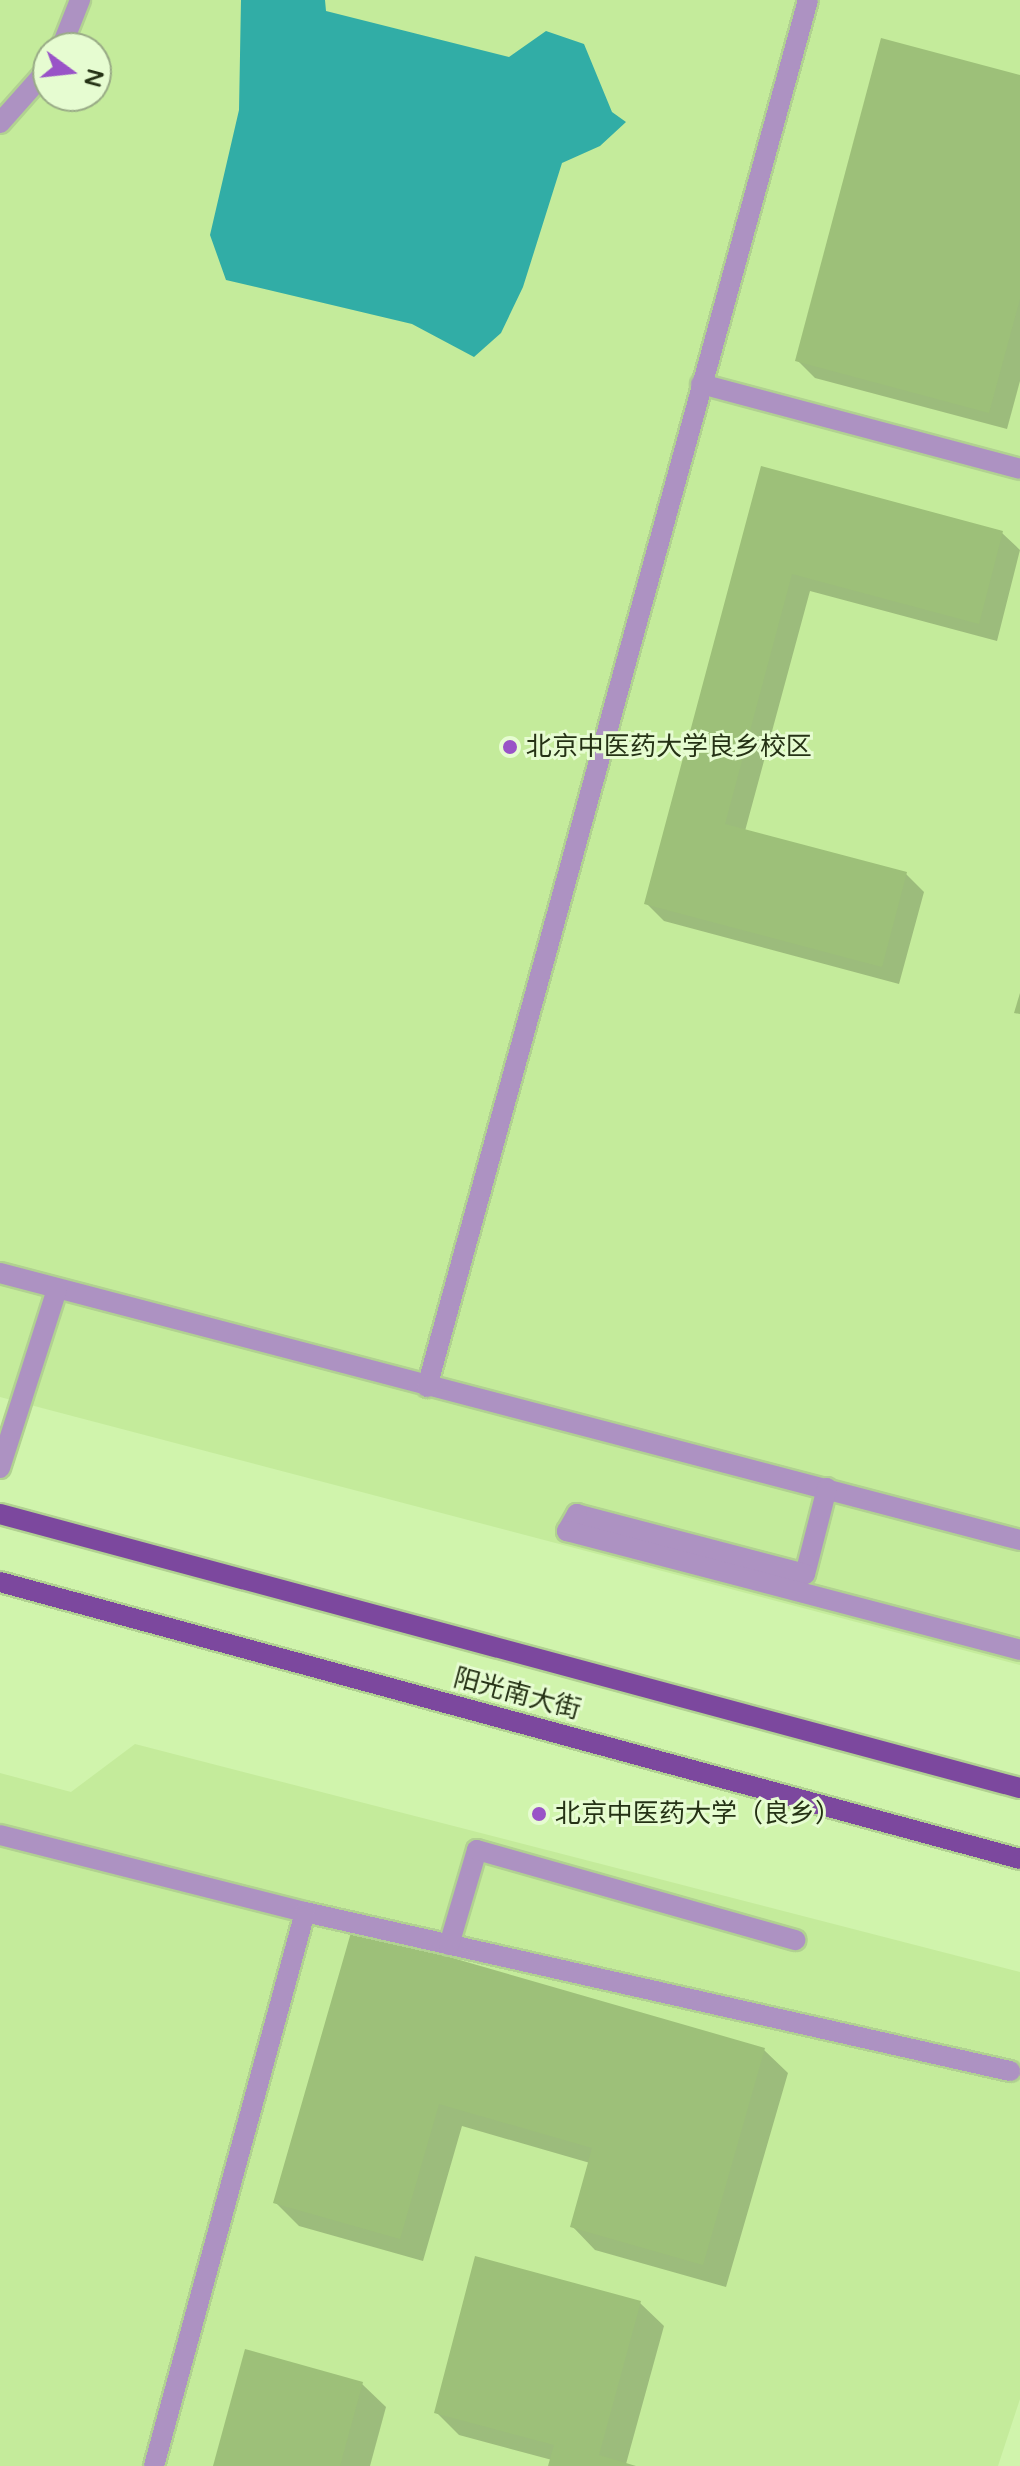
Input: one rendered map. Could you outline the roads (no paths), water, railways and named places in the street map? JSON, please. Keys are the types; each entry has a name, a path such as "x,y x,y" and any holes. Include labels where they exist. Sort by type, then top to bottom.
{"main road":[{"name":"阳光南大街","path":"0,1514 1020,1788"},
{"name":"阳光南大街","path":"0,1582 1020,1859"}],"street":[{"path":"67,32 80,0"},
{"path":"427,1387 808,0"},
{"path":"0,123 32,87"},
{"path":"701,384 1020,469"},
{"path":"0,1273 1020,1540"},
{"path":"0,1468 57,1289"},
{"path":"827,1488 805,1574 577,1514 567,1531 1020,1650"},
{"path":"0,1835 305,1912 1010,2071"},
{"path":"449,1945 477,1850 796,1940"},
{"path":"154,2466 305,1912"}],"water":[{"path":"241,0 325,0 326,11 509,57 546,31 584,44 612,112 626,122 600,146 562,163 523,287 501,333 474,357 412,324 226,280 210,235 239,110"}],"place":[{"name":"北京中医药大学良乡校区","path":"510,747"},
{"name":"北京中医药大学（良乡）","path":"539,1814"}]}
